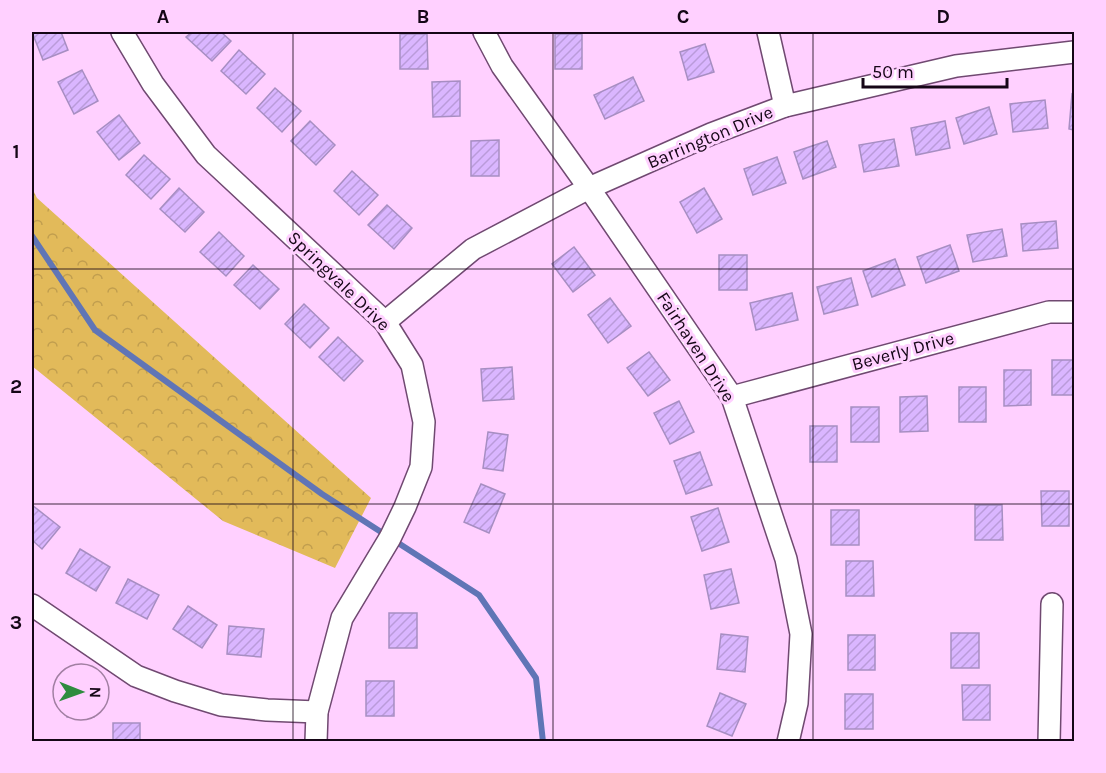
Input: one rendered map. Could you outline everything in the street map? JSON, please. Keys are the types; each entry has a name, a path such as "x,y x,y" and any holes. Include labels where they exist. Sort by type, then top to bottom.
{"street":[{"name":"Springvale Drive","path":"122,32 153,84 206,155 385,322 412,365 424,422 421,467 390,538 342,618 317,711 316,741"},
{"name":"Fairhaven Drive","path":"484,32 502,66 590,188 732,397 786,559 801,634 797,703 788,741"},
{"path":"768,32 784,106"},
{"name":"Barrington Drive","path":"385,322 473,249 590,188 711,134 784,106 956,66 1074,52"},
{"name":"Beverly Drive","path":"732,397 1049,312 1074,312"},
{"path":"1049,741 1052,604"},
{"path":"32,605 136,676 175,691 221,705 267,710 317,711"}],"green space":[{"path":"32,188 37,198 371,498 335,568 223,521 32,366"}],"building":[{"path":"32,32 61,32 68,50 43,60"},
{"path":"192,32 221,32 231,41 212,61 186,37"},
{"path":"400,34 427,34 428,69 400,69"},
{"path":"555,34 582,34 582,69 555,69"},
{"path":"705,44 714,72 688,80 680,52"},
{"path":"239,50 265,74 246,94 221,71"},
{"path":"82,70 98,101 74,114 58,82"},
{"path":"633,77 644,101 605,119 594,95"},
{"path":"460,81 460,116 433,117 432,82"},
{"path":"275,88 301,111 282,132 257,108"},
{"path":"1072,94 1074,95 1074,130 1069,129"},
{"path":"1045,100 1048,128 1013,132 1010,104"},
{"path":"989,107 997,134 964,144 956,118"},
{"path":"119,115 140,143 119,160 97,132"},
{"path":"310,121 335,145 316,165 291,141"},
{"path":"945,121 950,148 916,155 911,128"},
{"path":"894,139 899,166 864,172 859,145"},
{"path":"499,140 499,176 471,176 471,141"},
{"path":"827,141 836,167 803,179 794,152"},
{"path":"144,155 170,179 151,199 126,175"},
{"path":"777,157 786,183 753,195 744,169"},
{"path":"352,171 378,195 359,215 334,191"},
{"path":"179,188 204,212 185,232 160,209"},
{"path":"704,188 722,219 697,233 680,202"},
{"path":"387,205 412,228 394,249 368,225"},
{"path":"1056,221 1058,248 1023,251 1021,224"},
{"path":"1002,229 1007,256 973,262 967,235"},
{"path":"219,232 244,256 226,276 200,252"},
{"path":"950,245 959,271 926,283 917,257"},
{"path":"574,247 595,275 573,292 552,264"},
{"path":"719,255 747,255 747,290 719,290"},
{"path":"895,259 905,285 872,297 863,271"},
{"path":"253,265 279,289 260,309 234,285"},
{"path":"851,278 858,305 824,314 817,287"},
{"path":"792,293 798,320 756,330 750,303"},
{"path":"610,298 631,326 608,343 588,315"},
{"path":"304,304 329,328 310,348 285,324"},
{"path":"338,337 363,361 344,381 319,357"},
{"path":"649,352 670,380 648,396 627,368"},
{"path":"1052,360 1074,360 1074,395 1052,395"},
{"path":"512,367 514,399 483,401 481,369"},
{"path":"1004,370 1031,370 1031,405 1004,406"},
{"path":"959,387 986,387 986,422 959,422"},
{"path":"927,396 928,431 900,432 900,397"},
{"path":"679,401 694,432 670,444 654,413"},
{"path":"851,407 879,407 879,442 851,442"},
{"path":"810,426 837,426 837,462 810,462"},
{"path":"488,432 508,435 503,471 483,468"},
{"path":"700,452 712,485 686,494 674,461"},
{"path":"481,484 505,494 489,533 464,522"},
{"path":"1041,491 1069,491 1069,526 1042,526"},
{"path":"32,505 60,527 42,549 32,540"},
{"path":"975,505 1002,505 1003,540 975,540"},
{"path":"718,508 729,542 702,551 691,517"},
{"path":"831,510 859,510 859,545 831,545"},
{"path":"80,549 110,567 96,591 66,573"},
{"path":"846,561 873,561 874,596 846,596"},
{"path":"731,569 739,603 711,609 704,575"},
{"path":"128,579 159,595 147,619 116,603"},
{"path":"188,606 217,625 202,648 173,629"},
{"path":"389,613 417,613 417,648 389,648"},
{"path":"229,626 264,629 261,657 227,654"},
{"path":"951,633 979,633 979,668 951,668"},
{"path":"721,634 748,637 745,672 717,669"},
{"path":"848,635 875,635 875,670 848,670"},
{"path":"366,681 394,681 394,716 366,716"},
{"path":"962,685 990,685 990,720 963,720"},
{"path":"720,693 746,704 732,736 707,726"},
{"path":"845,694 873,694 873,729 845,729"},
{"path":"113,723 140,723 140,742 113,742"}],"waterway":[{"path":"32,236 95,330 322,494 479,595 536,678 543,742"}]}
